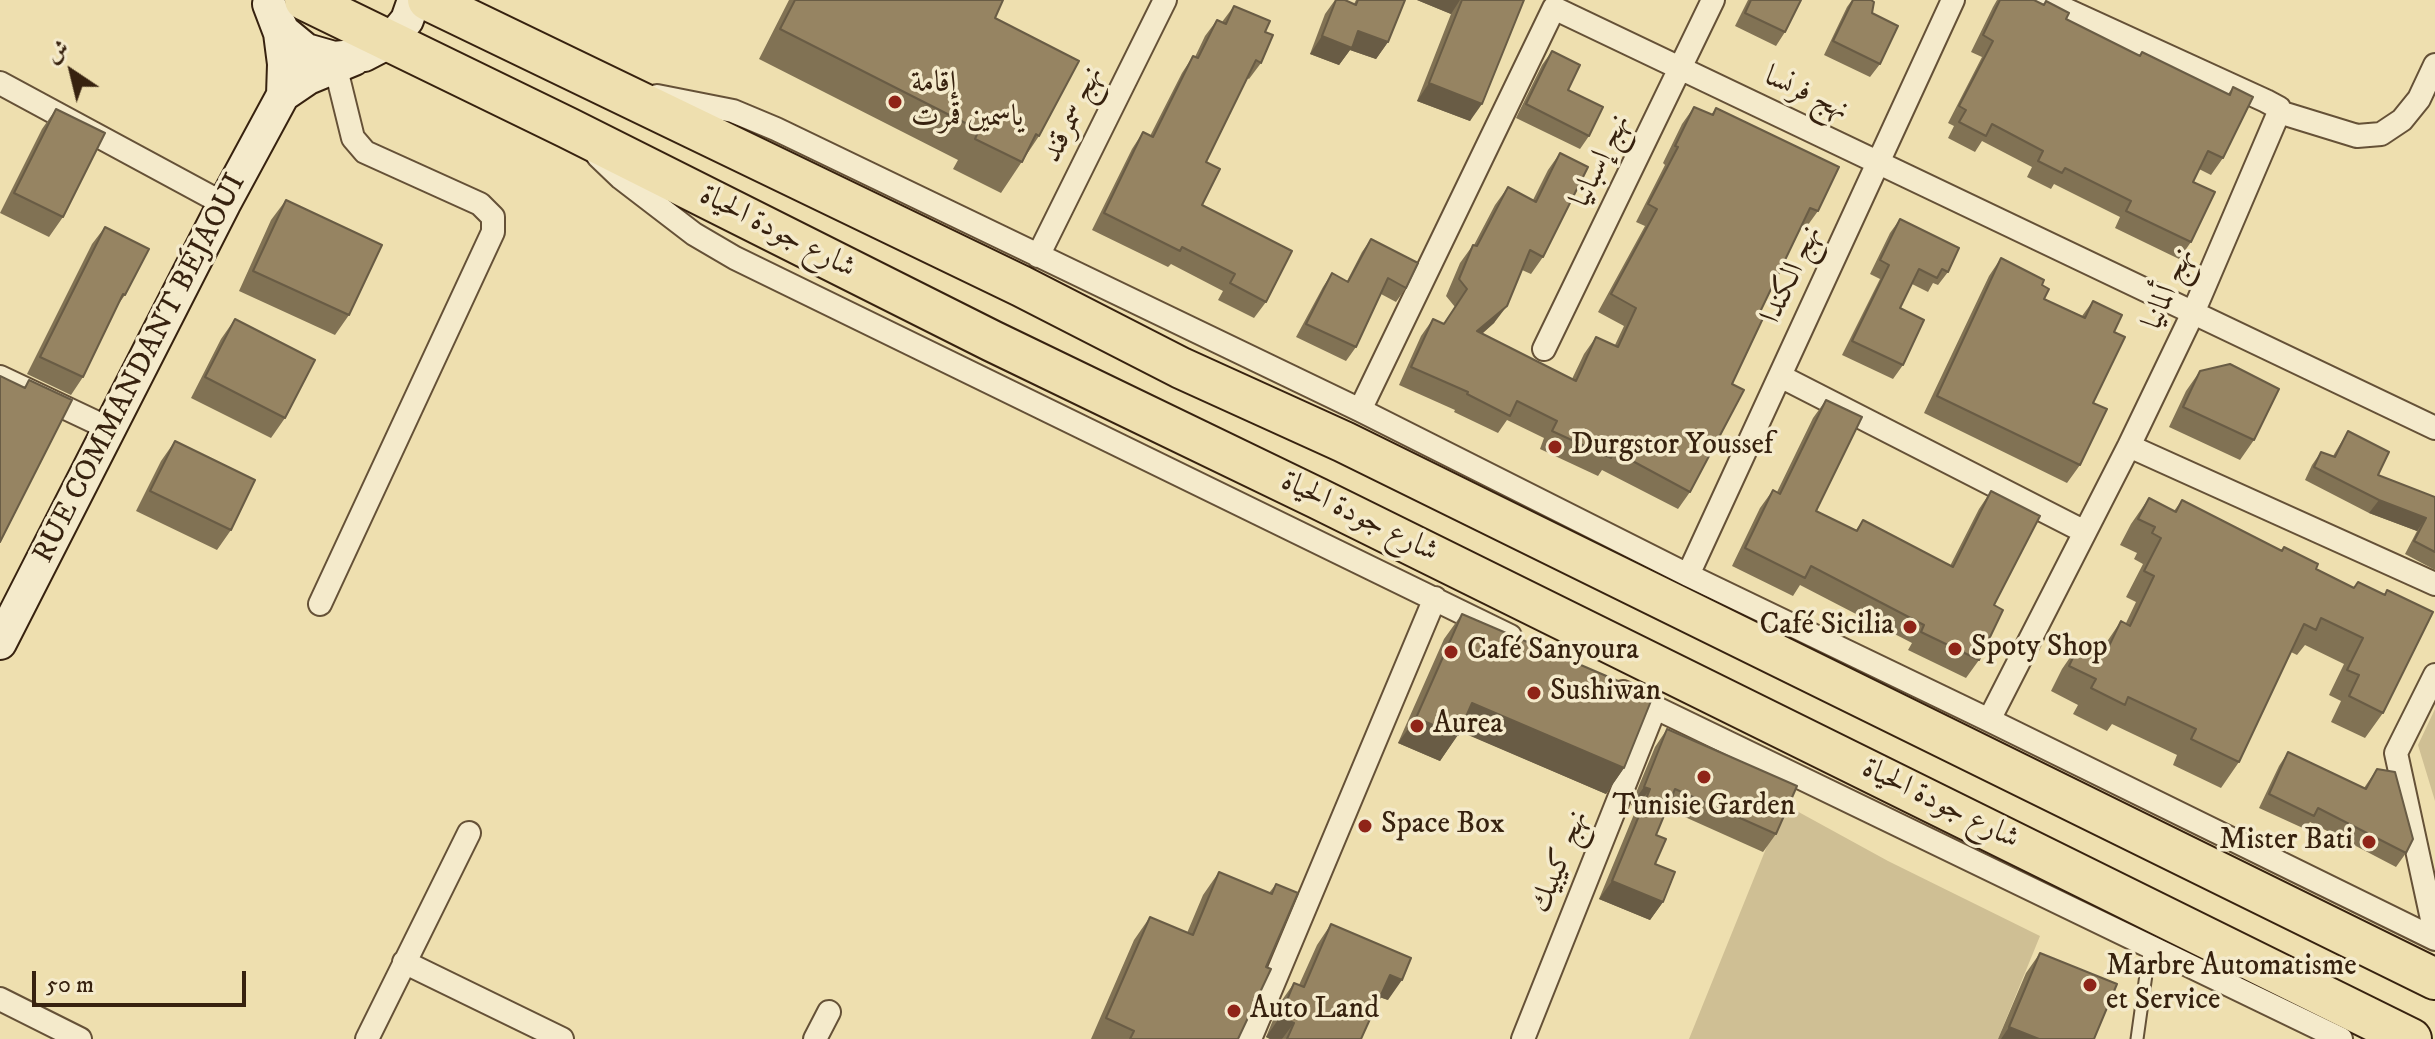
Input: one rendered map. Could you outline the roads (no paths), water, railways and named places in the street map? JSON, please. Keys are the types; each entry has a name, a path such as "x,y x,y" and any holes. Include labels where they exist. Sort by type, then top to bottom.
{"highway":[{"name":"شارع جودة الحياة","path":"428,0 1007,279 1181,368 1373,456 2435,979"},
{"name":"شارع جودة الحياة","path":"281,1 363,54 568,128 992,341 1317,498 2411,1039"}],"street":[{"path":"283,95 308,78 363,54 407,20 414,0"},
{"name":"نهج سمرقند","path":"1038,256 1165,0"},
{"name":"نهج إسبانيا","path":"1544,349 1713,0"},
{"name":"نهج الكندا","path":"1688,575 1953,0"},
{"path":"2045,0 2266,101 2279,108 2279,112 2357,136 2381,134 2402,120 2419,99 2435,65"},
{"path":"281,1 283,95"},
{"name":"نهج فرنسا","path":"1360,410 1554,8 2435,428"},
{"path":"320,604 493,232 493,217 480,204 365,152 353,138 363,54"},
{"path":"0,83 224,204"},
{"path":"608,86 733,111 776,129 1360,410 1688,575 2435,939"},
{"name":"RUE COMMANDANT BÉJAOUI","path":"0,643 224,204 283,95"},
{"name":"نهج ألمانيا","path":"1989,720 2193,313 2279,112"},
{"path":"568,128 621,178 694,234 735,258 1531,646"},
{"path":"1780,376 2085,532"},
{"path":"0,377 110,429"},
{"path":"2129,446 2435,584"},
{"path":"1250,1039 1435,598"},
{"path":"2435,675 2396,753 2435,933"},
{"path":"1600,681 2341,1039"},
{"name":"نهج كيبيك","path":"1523,1039 1655,708"},
{"path":"367,1039 469,833"},
{"path":"404,962 562,1039"},
{"path":"0,999 80,1039"},
{"path":"815,1039 829,1012"}],"lane":[{"path":"2137,1039 2150,946"}],"place":[{"name":"إقامة ياسمين قمرت","path":"895,102"},
{"name":"Durgstor Youssef","path":"1555,447"},
{"name":"Café Sicilia","path":"1910,627"},
{"name":"Spoty Shop","path":"1955,649"},
{"name":"Café Sanyoura","path":"1451,652"},
{"name":"Sushiwan","path":"1534,693"},
{"name":"Aurea","path":"1417,726"},
{"name":"Tunisie Garden","path":"1704,777"},
{"name":"Space Box","path":"1365,826"},
{"name":"Mister Bati","path":"2369,842"},
{"name":"Marbre Automatisme et Service","path":"2090,985"},
{"name":"Auto Land","path":"1234,1011"}]}
